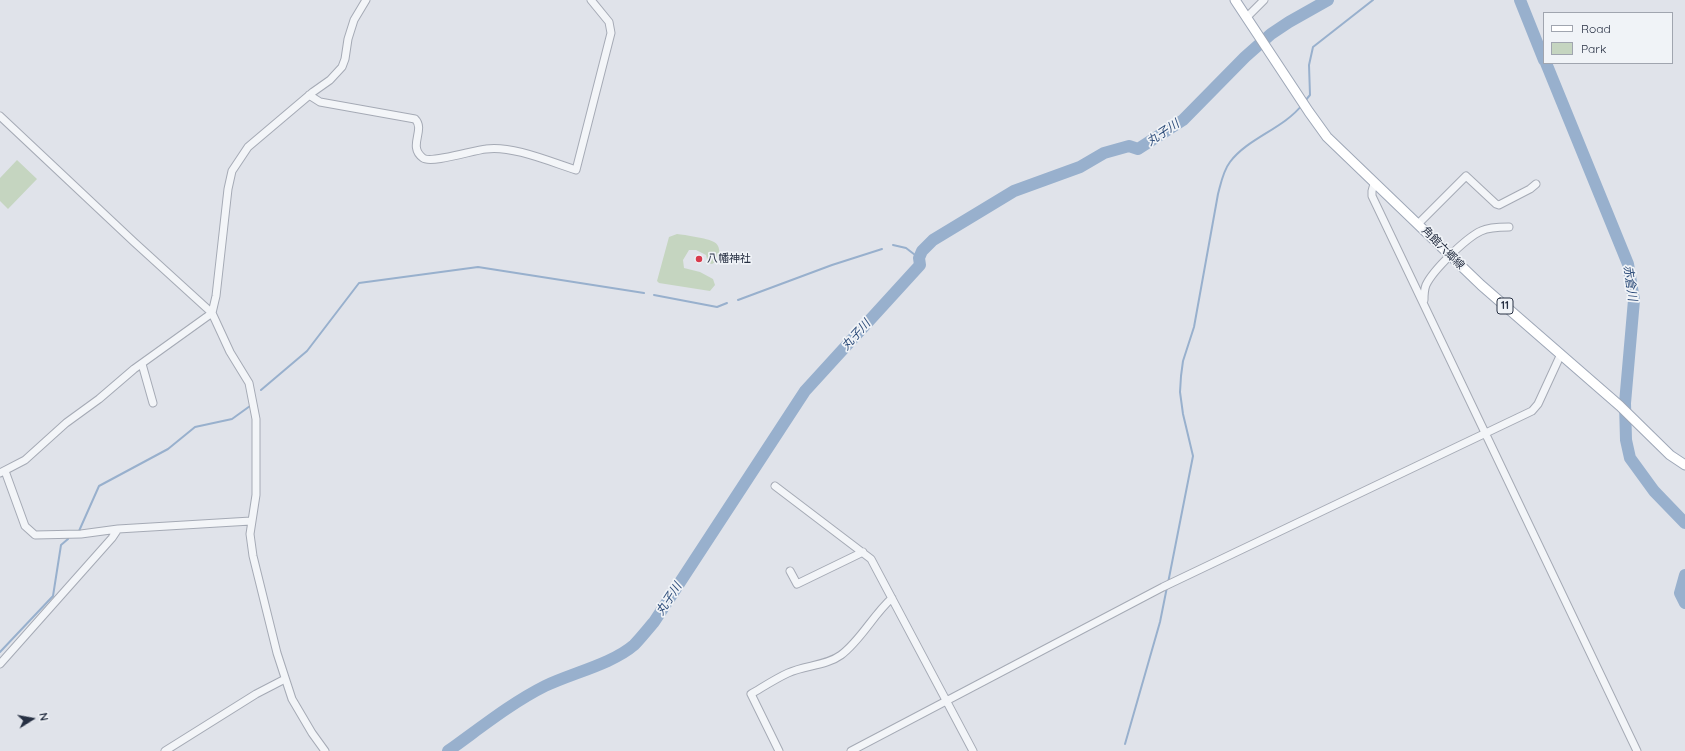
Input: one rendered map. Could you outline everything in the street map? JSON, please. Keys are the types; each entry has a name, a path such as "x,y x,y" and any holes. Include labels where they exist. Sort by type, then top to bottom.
{"main road":[{"name":"角館六郷線","path":"1235,0 1278,62 1306,107 1328,137 1374,184 1481,285 1645,428 1670,455 1685,465"}],"street":[{"path":"251,521 118,529 81,534 35,534 25,526 3,472 25,460 66,423 142,364 212,313 216,296 228,189 232,171 248,147 309,94 330,80 342,67 354,20 366,0"},
{"path":"309,94 320,102 415,119 418,126 416,146 417,150 424,159 432,160 474,151 500,148 576,170 611,34 609,22 591,0"},
{"path":"1247,17 1264,0"},
{"path":"0,116 212,313 230,352 249,383 256,413 256,495 250,534 253,556 285,679 292,699 312,733 325,751"},
{"path":"1418,224 1466,176 1496,204 1499,205 1530,189 1536,184"},
{"path":"1374,184 1372,196 1424,302 1637,751"},
{"path":"1424,302 1426,286 1432,276 1450,256 1482,230 1508,227"},
{"path":"851,751 1164,587 1532,412 1538,404 1561,354"},
{"path":"142,364 153,404"},
{"path":"775,486 871,559 973,751"},
{"path":"0,664 112,538 118,529"},
{"path":"790,571 797,584 863,552"},
{"path":"779,751 751,694 788,673 834,660 855,642 883,606 892,598"},
{"path":"165,751 256,694 285,679"}],"green space":[{"path":"17,160 37,179 8,209 0,201 0,178"},
{"path":"677,234 706,239 716,243 719,252 719,259 712,264 708,263 706,255 696,250 689,250 683,260 684,268 700,272 713,279 715,285 710,291 659,283 657,281 669,237"}],"waterway":[{"name":"丸子川","path":"448,751 495,717 532,693 556,681 615,658 637,642 654,622 805,391 920,265 919,258 922,251 933,240 1014,191 1080,167 1104,153 1129,146 1138,149 1183,120 1245,57 1271,34 1328,0"},
{"path":"1305,101 1310,95 1309,65 1313,47 1373,0"},
{"name":"赤倉川","path":"1520,0 1543,58"},
{"name":"赤倉川","path":"1546,64 1628,264 1634,300 1625,403 1626,440 1630,458 1654,491 1685,523"},
{"path":"1168,583 1193,456 1183,414 1180,392 1181,376 1183,361 1194,327 1221,181 1230,162 1237,154 1246,146 1285,121 1302,105"},
{"path":"893,245 906,248 919,258"},
{"path":"738,300 832,265 882,249"},
{"path":"261,390 307,351 359,283 478,267 644,293"},
{"path":"654,295 717,307 727,303"},
{"path":"79,531 99,486 168,449 195,427 232,419 250,406"},
{"path":"0,652 53,596 61,545 68,539"},
{"path":"1685,575 1680,593 1685,603"},
{"path":"1125,744 1160,622 1167,587"}],"place":[{"name":"八幡神社","path":"699,259"}]}
